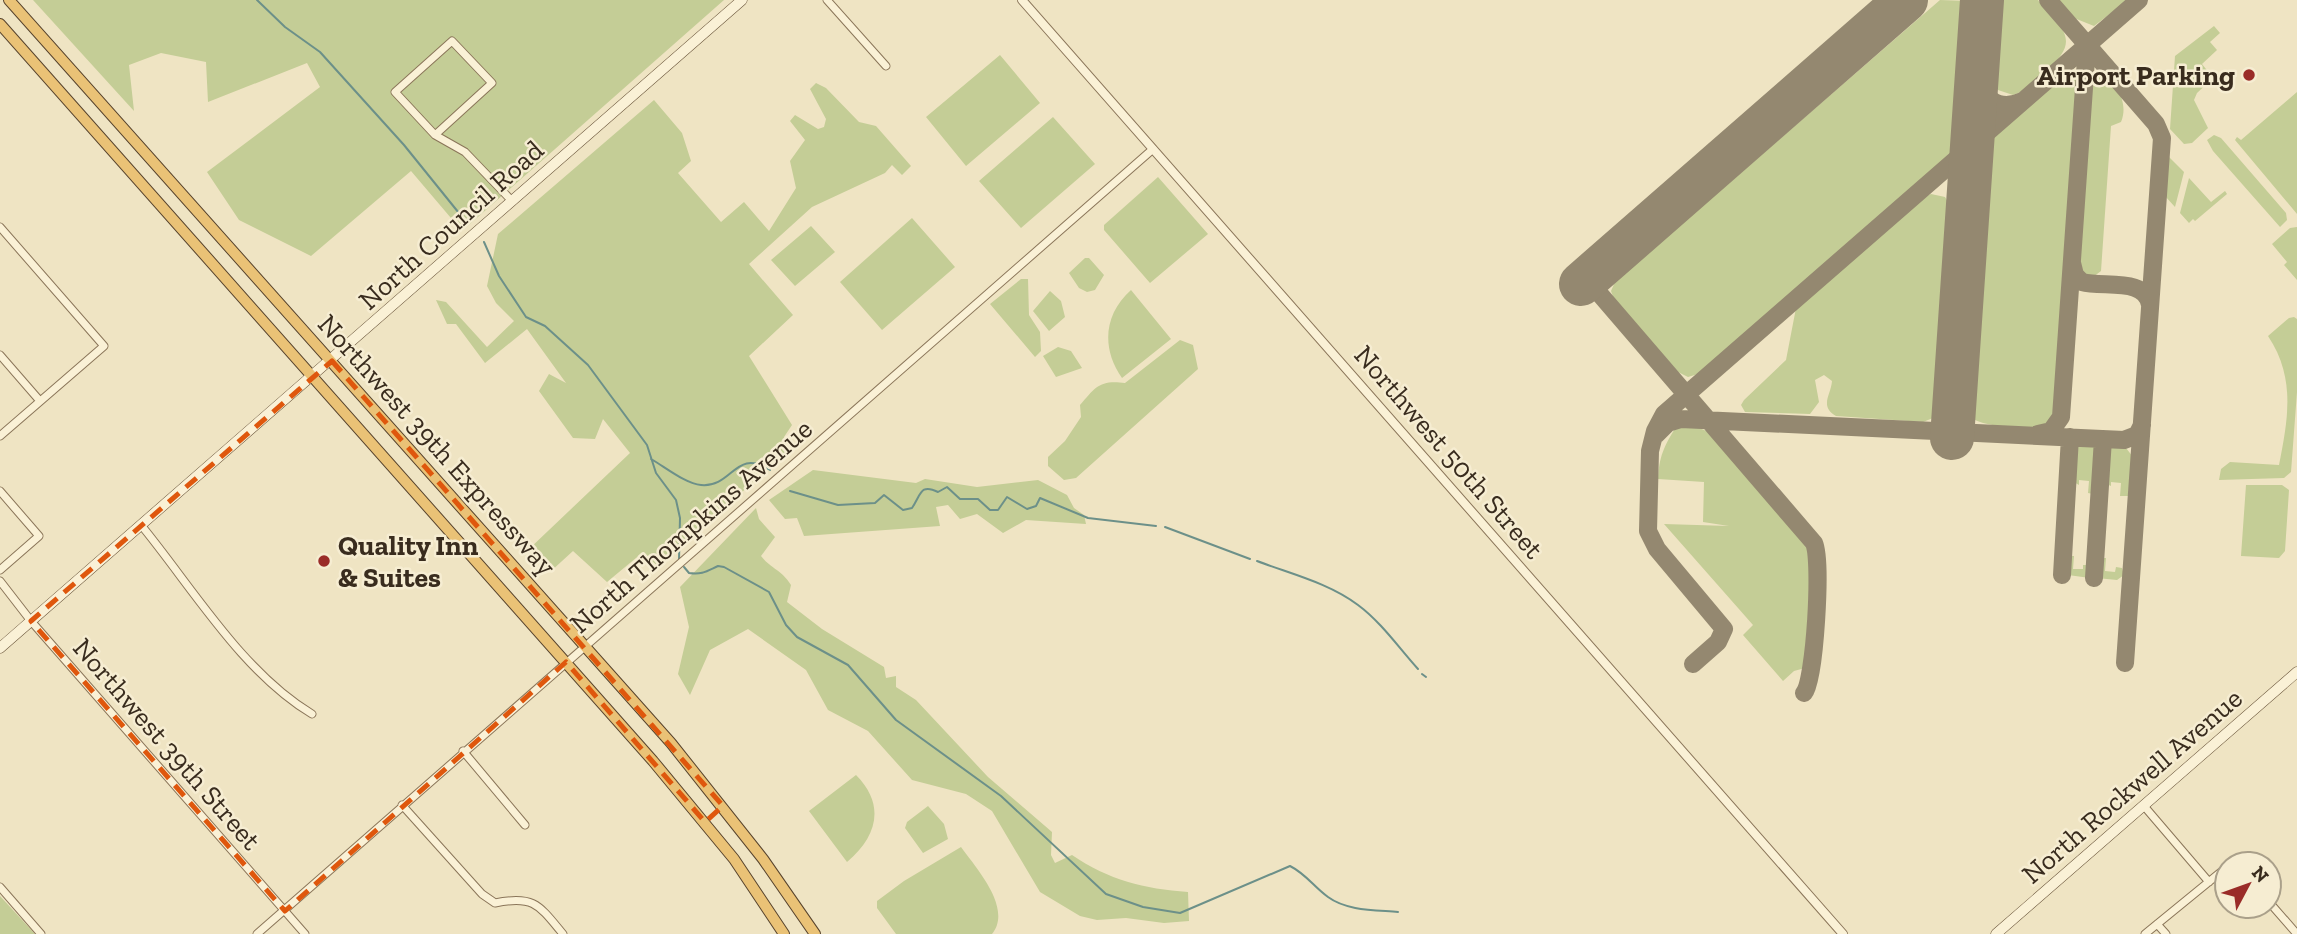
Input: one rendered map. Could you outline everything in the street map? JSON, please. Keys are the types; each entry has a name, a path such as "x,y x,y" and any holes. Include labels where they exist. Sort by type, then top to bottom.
{"highway":[{"name":"Northwest 39th Expressway","path":"9,0 585,646 723,806 815,934"},
{"name":"Northwest 39th Expressway","path":"0,24 705,822 784,934"},
{"path":"705,822 723,806"}],"main road":[{"name":"North Council Road","path":"0,648 332,361 742,0"},
{"name":"North Rockwell Avenue","path":"1996,934 2297,672"}],"street":[{"path":"827,0 886,66"},
{"name":"Northwest 50th Street","path":"1022,0 1843,934"},
{"path":"435,135 492,83 452,41 395,92 435,135 465,152 512,201"},
{"name":"North Thompkins Avenue","path":"257,934 1153,149"},
{"path":"0,227 104,346 0,436"},
{"path":"0,355 40,401"},
{"path":"0,491 39,536 0,570"},
{"path":"141,525 191,591 267,680 293,703 312,714"},
{"name":"Northwest 39th Street","path":"0,580 31,621 305,934"},
{"path":"463,751 525,825"},
{"path":"402,805 482,894 495,903 524,899 536,904 563,934"},
{"path":"2144,806 2210,881"},
{"path":"2145,934 2213,879"},
{"path":"0,887 41,934"},
{"path":"2283,918 2297,934"},
{"path":"2158,925 2166,934"}],"highlighted area":[{"path":"332,361 723,806 705,822 566,662 285,911 31,621"}],"green space":[{"path":"33,0 724,0 462,231 411,171 311,256 239,220 207,172 320,87 307,63 208,102 206,62 161,53 129,65 134,111"},
{"path":"1940,0 1967,1 1957,142 1952,153 1698,374 1688,377 1678,372 1614,299 1611,291 1615,282"},
{"path":"1996,0 2038,0 2056,20 2065,36 2063,53 2056,62 2029,86 2013,95 1998,90 1991,75"},
{"path":"2058,0 2128,0 2094,26 2074,18"},
{"path":"2214,26 2220,33 2210,42 2217,50 2202,64 2213,78 2197,93 2194,100 2208,128 2192,143 2184,144 2170,129 2175,56"},
{"path":"1000,55 1040,103 966,166 926,117"},
{"path":"2073,72 2077,82 2054,413 2048,424 2038,427 2018,428 1977,421 1972,418 1968,408 1986,148 1990,140 2066,73"},
{"path":"2099,73 2116,87 2120,94 2123,115 2121,122 2111,126 2101,271 2093,277 2084,274 2079,263 2092,83 2094,76"},
{"path":"816,83 826,88 859,122 876,126 911,166 902,175 892,165 885,173 812,207 749,264 793,315 749,356 792,425 784,437 790,450 658,566 642,553 607,582 573,551 550,572 528,550 630,453 603,419 595,439 573,438 539,391 549,374 566,383 527,329 485,363 456,324 447,324 436,300 446,302 487,347 514,321 496,303 487,286 498,234 654,100 682,133 691,161 678,173 721,222 744,202 769,231 796,188 790,161 805,140 790,121 795,115 818,129 824,127 826,119 810,89"},
{"path":"2297,92 2297,214 2235,140 2237,137 2241,140"},
{"path":"1053,117 1095,164 1021,228 979,181"},
{"path":"2214,135 2221,138 2286,213 2287,220 2280,227 2213,151 2207,140"},
{"path":"2168,156 2184,172 2175,207 2165,196"},
{"path":"1158,177 1208,234 1150,283 1104,230 1104,225"},
{"path":"2189,178 2211,202 2225,191 2227,194 2189,223 2180,213"},
{"path":"1931,194 1945,197 1953,211 1939,407 1933,418 1923,422 1836,416 1827,404 1832,381 1824,375 1815,380 1819,402 1810,414 1745,412 1741,405 1744,400 1786,360 1796,308 1924,197"},
{"path":"912,218 955,267 882,330 840,282"},
{"path":"811,226 835,252 795,286 771,260"},
{"path":"2297,227 2297,280 2284,265 2287,262 2272,244 2290,228"},
{"path":"1085,258 1089,258 1104,275 1095,290 1087,292 1079,288 1069,273"},
{"path":"1021,279 1028,279 1029,315 1040,332 1041,351 1035,357 990,304"},
{"path":"1131,290 1171,339 1122,378 1111,355 1108,332 1115,310"},
{"path":"1050,291 1061,301 1065,317 1049,331 1033,311"},
{"path":"2289,318 2297,319 2297,392 2291,472 2284,478 2219,480 2221,469 2230,462 2279,465 2287,415 2286,383 2283,367 2268,336"},
{"path":"1180,340 1193,345 1198,369 1076,478 1064,480 1048,466 1048,457 1065,441 1081,417 1080,405 1094,389 1109,383 1125,383"},
{"path":"1058,347 1071,351 1082,368 1056,377 1043,356"},
{"path":"1692,425 1711,433 1808,546 1811,564 1805,668 1794,671 1783,681 1743,635 1753,625 1664,524 1729,526 1703,522 1704,482 1658,479 1663,452 1676,427"},
{"path":"2080,444 2093,444 2098,451 2096,491 2093,494 2088,493 2089,481 2079,480 2079,485 2072,481 2074,451"},
{"path":"2115,445 2126,448 2133,457 2128,496 2120,496 2121,483 2111,482 2111,486 2104,483 2106,451"},
{"path":"813,470 916,483 925,479 977,487 1038,480 1067,495 1074,508 1084,515 1086,524 1026,520 1003,533 977,514 960,519 948,505 936,507 940,526 804,536 797,518 785,519 769,500"},
{"path":"2246,485 2282,485 2289,490 2285,551 2279,558 2241,556"},
{"path":"756,508 759,519 775,537 761,556 791,585 787,602 822,629 884,667 886,678 896,676 896,687 916,700 988,777 1052,832 1051,855 1055,863 1072,855 1127,882 1188,892 1189,921 1164,923 1126,918 1097,920 1080,916 1040,892 992,811 966,794 912,780 868,731 828,710 806,670 748,629 710,650 690,695 678,674 689,627 680,587"},
{"path":"2069,556 2074,556 2073,569 2083,569 2083,565 2088,565 2090,578 2068,575 2065,571"},
{"path":"2106,558 2105,571 2115,572 2116,567 2122,568 2124,575 2117,580 2097,578 2098,560"},
{"path":"856,775 871,798 874,820 865,842 847,862 809,811"},
{"path":"928,806 944,824 948,839 923,853 905,828 907,822"},
{"path":"961,847 983,877 995,901 997,924 992,934 896,934 877,908 877,901 904,881"},
{"path":"0,896 35,934 0,934"}],"waterway":[{"path":"257,0 285,27 320,52 404,145 467,223"},
{"path":"484,242 499,276 526,317 545,326 588,365 647,445 656,473 676,500 680,518 679,560"},
{"path":"651,459 682,478 701,485 720,481 741,465 749,463 770,470"},
{"path":"790,491 838,505 875,503 884,495 903,510 912,508 924,490 938,492 947,487 960,499 978,499 990,510 998,510 1007,497 1027,509 1036,506 1040,498 1088,518 1156,526"},
{"path":"1165,527 1250,559"},
{"path":"1257,561 1347,597 1374,619 1418,669"},
{"path":"684,567 689,573 724,567 769,592 786,625 797,637 848,665 896,720 1001,796 1106,894 1143,907 1180,913 1290,866 1336,902 1362,909 1398,912"},
{"path":"1422,674 1426,677"}],"taxiway":[{"path":"2048,0 2156,124 2162,138 2125,663"},
{"path":"1693,664 1718,642 1724,629 1657,549 1648,531 1650,451 1655,431 1664,414 2139,0"},
{"path":"2038,434 2051,431 2061,417 2087,45"},
{"path":"1977,72 1982,88 1991,100 2005,105 2022,101"},
{"path":"1609,259 1595,276 1598,292 1814,543 1817,572 1816,620 1811,667 1804,693"},
{"path":"2072,263 2075,275 2082,282 2122,285 2141,290 2150,305"},
{"path":"1656,435 1668,423 1681,419 2124,440 2137,435 2142,425"},
{"path":"2062,575 2070,437"},
{"path":"2094,578 2103,439"}],"runway":[{"path":"1581,284 1906,0"},
{"path":"1952,438 1982,0"}],"place":[{"name":"Airport Parking","path":"2249,75"},
{"name":"Quality Inn & Suites","path":"324,561"}]}
